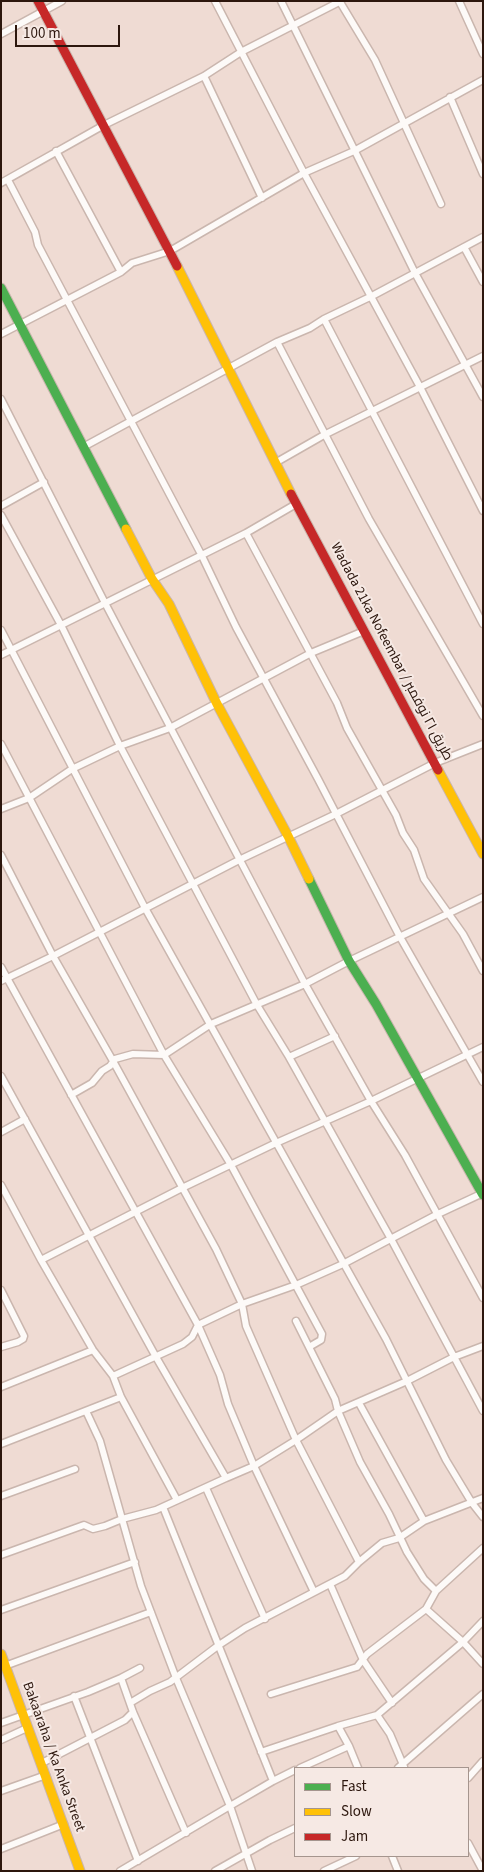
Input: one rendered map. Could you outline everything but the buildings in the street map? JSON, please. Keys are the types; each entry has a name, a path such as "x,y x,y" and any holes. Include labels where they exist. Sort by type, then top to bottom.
{"street":[{"name":"Wadada 21ka Nofeembar / طريق ٢١ نوفمبر","path":"38,1 170,251 296,504 483,854"},
{"path":"1,34 62,1"},
{"path":"216,1 304,173 372,296 483,511"},
{"path":"281,1 416,273 483,396"},
{"path":"459,1 483,54"},
{"path":"441,204 375,60 341,2 241,52 204,76 104,125 4,181 35,232 38,245 132,421 201,554 236,627 400,937 483,1082"},
{"path":"204,76 262,198"},
{"path":"1,334 121,272 132,263 170,251 304,173 354,151 483,80"},
{"path":"450,97 483,174"},
{"path":"56,151 121,272"},
{"path":"84,446 277,342 310,328 483,237"},
{"path":"464,247 483,282"},
{"path":"1,288 152,578 169,604 217,704 288,836 350,961 482,1194 438,1214 343,1264 296,1285 242,1304 198,1325 192,1337 183,1344 113,1376"},
{"path":"324,319 483,624"},
{"path":"277,342 369,520 483,716"},
{"path":"276,463 324,435 483,356"},
{"path":"1,399 105,603 305,984 438,1214 483,1298"},
{"path":"1,506 44,482"},
{"path":"1,655 152,578 246,533 296,504"},
{"path":"1,515 61,625 120,746 257,1005 289,1057 391,1239 483,1411"},
{"path":"246,533 337,703 346,728 396,815 403,833 414,850 424,878 463,934 483,971"},
{"path":"1,630 145,908 386,1339 446,1460 483,1518"},
{"path":"1,809 29,798 72,769 120,746 170,728 311,653 364,631"},
{"path":"1,744 164,1055 231,1165 322,1334 321,1340 309,1346"},
{"path":"4,979 101,932 288,836 336,814 382,789 435,763 483,744"},
{"path":"1,855 53,956 216,1248 242,1304 246,1326 296,1440 359,1562"},
{"path":"71,1095 92,1083 115,1059 133,1054 164,1055 211,1024 305,984 483,897"},
{"path":"1,967 4,979 71,1095 198,1325 220,1375 228,1404 254,1466 314,1592"},
{"path":"289,1057 335,1036"},
{"path":"41,1260 182,1188 483,1047"},
{"path":"1,1076 156,1357 226,1478"},
{"path":"1,1132 25,1119"},
{"path":"1,1185 41,1260 93,1350 113,1376 121,1396 177,1500"},
{"path":"1,1290 24,1336 18,1342 1,1347"},
{"path":"296,1320 335,1399 338,1411 360,1462 389,1514 399,1538 424,1579 436,1591"},
{"path":"1,1555 84,1525 93,1529 163,1507 254,1466 338,1411 407,1381 454,1357 483,1346"},
{"path":"1,1387 93,1350"},
{"path":"1,1444 121,1396"},
{"path":"360,1402 424,1521"},
{"path":"86,1411 100,1442 150,1612 230,1806 252,1871"},
{"path":"1,1496 75,1469"},
{"path":"206,1488 265,1619"},
{"path":"130,1703 176,1678 219,1644 245,1628 345,1576 382,1543 399,1538 424,1521 483,1498"},
{"path":"163,1507 273,1781"},
{"path":"271,1694 357,1667 367,1654 426,1609 436,1591 483,1548"},
{"path":"1,1610 135,1562"},
{"path":"330,1584 363,1660 392,1703"},
{"path":"426,1609 483,1664"},
{"path":"3,1667 150,1612"},
{"path":"261,1752 377,1715 462,1642 483,1621"},
{"name":"Bakaaraha / Ka Anka Street","path":"1,1654 3,1667 23,1715 26,1728 42,1763 80,1871"},
{"path":"1,1723 121,1678 140,1668"},
{"path":"121,1678 133,1712 186,1833"},
{"path":"377,1715 390,1734 401,1767 483,1694"},
{"path":"74,1696 138,1861"},
{"path":"42,1763 125,1720 133,1712"},
{"path":"338,1726 358,1767"},
{"path":"1,1740 26,1728"},
{"path":"302,1767 349,1746"},
{"path":"469,1777 483,1761"},
{"path":"120,1871 294,1770"},
{"path":"1,1791 46,1775"},
{"path":"1,1849 64,1824"},
{"path":"215,1871 245,1853 294,1828"},
{"path":"469,1846 483,1871"},
{"path":"324,1871 354,1857"},
{"path":"395,1857 398,1871"}],"traffic: fast":[{"path":"1,288 126,529"},
{"path":"309,879 349,961 376,1004 483,1195"}],"traffic: slow":[{"path":"177,266 291,494"},
{"path":"126,529 152,579 169,604 217,704 309,879"},
{"path":"438,770 483,854"},
{"path":"1,1654 80,1871"}],"traffic: jam":[{"path":"38,1 177,266"},
{"path":"291,494 438,770"}]}
